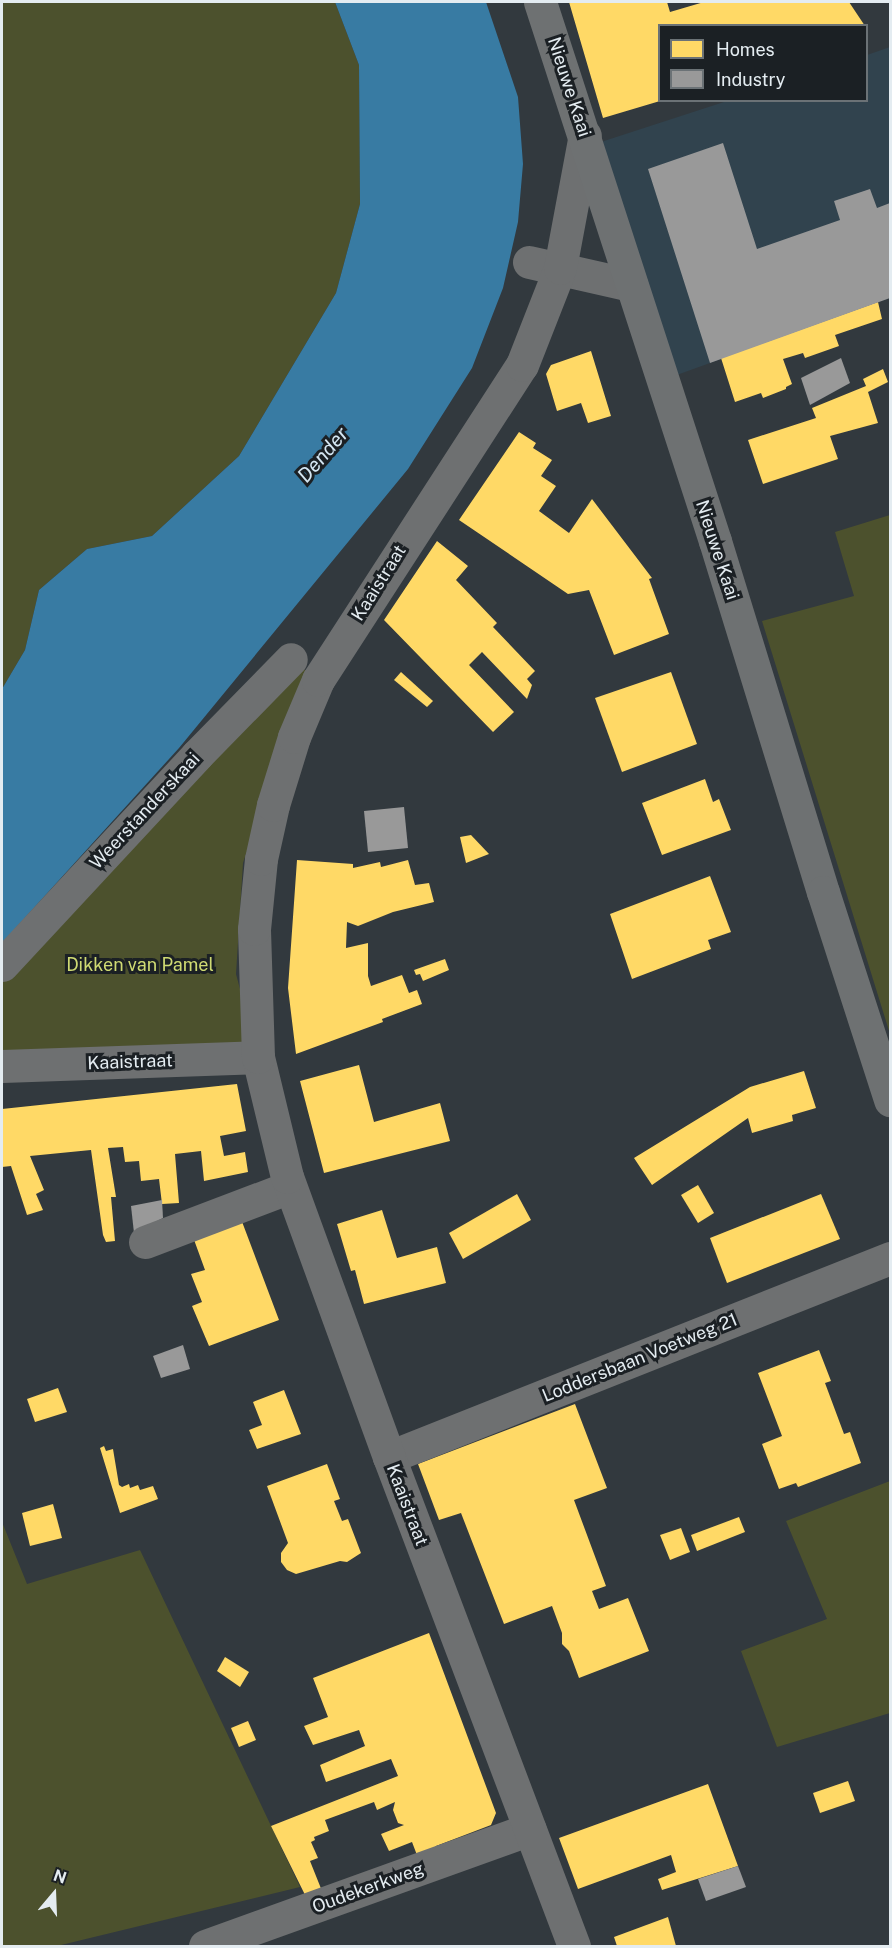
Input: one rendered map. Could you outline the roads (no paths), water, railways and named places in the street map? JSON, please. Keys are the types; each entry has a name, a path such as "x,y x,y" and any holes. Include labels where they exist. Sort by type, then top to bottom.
{"main road":[{"name":"Nieuwe Kaai","path":"540,2 715,541 823,892 891,1100"}],"street":[{"name":"Kaaistraat","path":"574,1947 388,1457 290,1187 258,1057 254,929 261,859 273,805 294,737 318,680 522,365 544,265 585,135"},
{"path":"544,265 631,285"},
{"name":"Weerstanderskaai","path":"2,965 197,755 291,659"},
{"name":"Kaaistraat","path":"2,1066 258,1057"},
{"path":"145,1242 290,1187"},
{"name":"Loddersbaan Voetweg 21","path":"388,1457 891,1258"},
{"name":"Oudekerkweg","path":"205,1947 530,1829"}],"water":[{"name":"Dender","path":"335,2 486,2 518,97 523,164 518,222 503,288 472,368 408,469 179,748 2,943 2,689 25,650 39,590 87,549 152,536 239,456 336,293 360,204 359,65"}],"park label":[{"name":"Dikken van Pamel","path":"140,965"}]}
